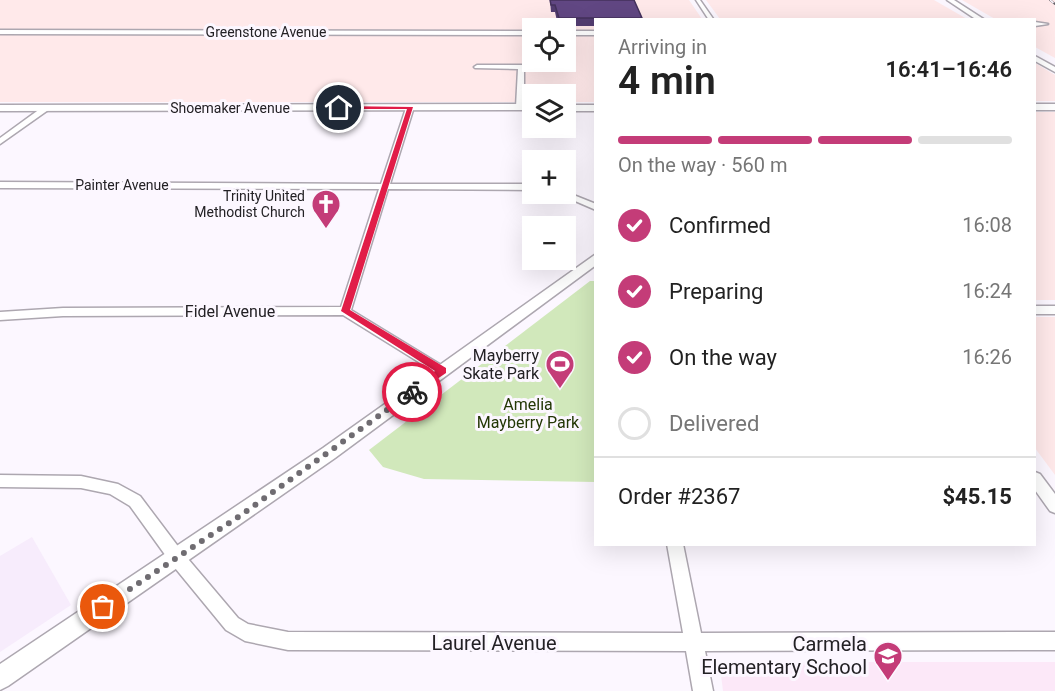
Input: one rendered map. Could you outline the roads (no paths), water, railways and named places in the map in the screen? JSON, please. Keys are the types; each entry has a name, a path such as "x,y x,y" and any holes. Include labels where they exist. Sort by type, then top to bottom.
{"main road":[{"path":"942,0 971,18"},
{"path":"950,0 979,18"},
{"path":"1036,53 1054,67"},
{"path":"1036,58 1054,67"},
{"name":"Shoemaker Avenue","path":"0,108 520,107"},
{"path":"1036,107 1055,107"},
{"path":"576,108 594,108"},
{"path":"0,678 177,558 442,371 594,259"}],"street":[{"path":"698,0 711,18"},
{"path":"1036,24 1045,24"},
{"name":"Greenstone Avenue","path":"0,32 522,33"},
{"path":"576,33 594,33"},
{"path":"477,67 521,67 520,107"},
{"path":"410,107 345,311 442,371"},
{"path":"0,142 47,108"},
{"name":"Painter Avenue","path":"0,185 522,187"},
{"path":"576,199 594,206"},
{"path":"1036,310 1055,310"},
{"name":"Fidel Avenue","path":"0,316 63,312 345,311"},
{"path":"1036,479 1055,506"},
{"name":"Laurel Avenue","path":"0,481 81,482 112,488 135,501 177,558 232,624 245,632 288,641 465,644 693,641 1055,641"},
{"path":"675,546 703,691"}],"railway":[{"path":"1050,0 1055,4"}],"place":[{"name":"Trinity United Methodist Church","path":"326,230"},
{"name":"Mayberry Skate Park","path":"560,390"},
{"name":"Carmela Elementary School","path":"888,682"}],"park label":[{"name":"Amelia Mayberry Park","path":"528,413"}]}
